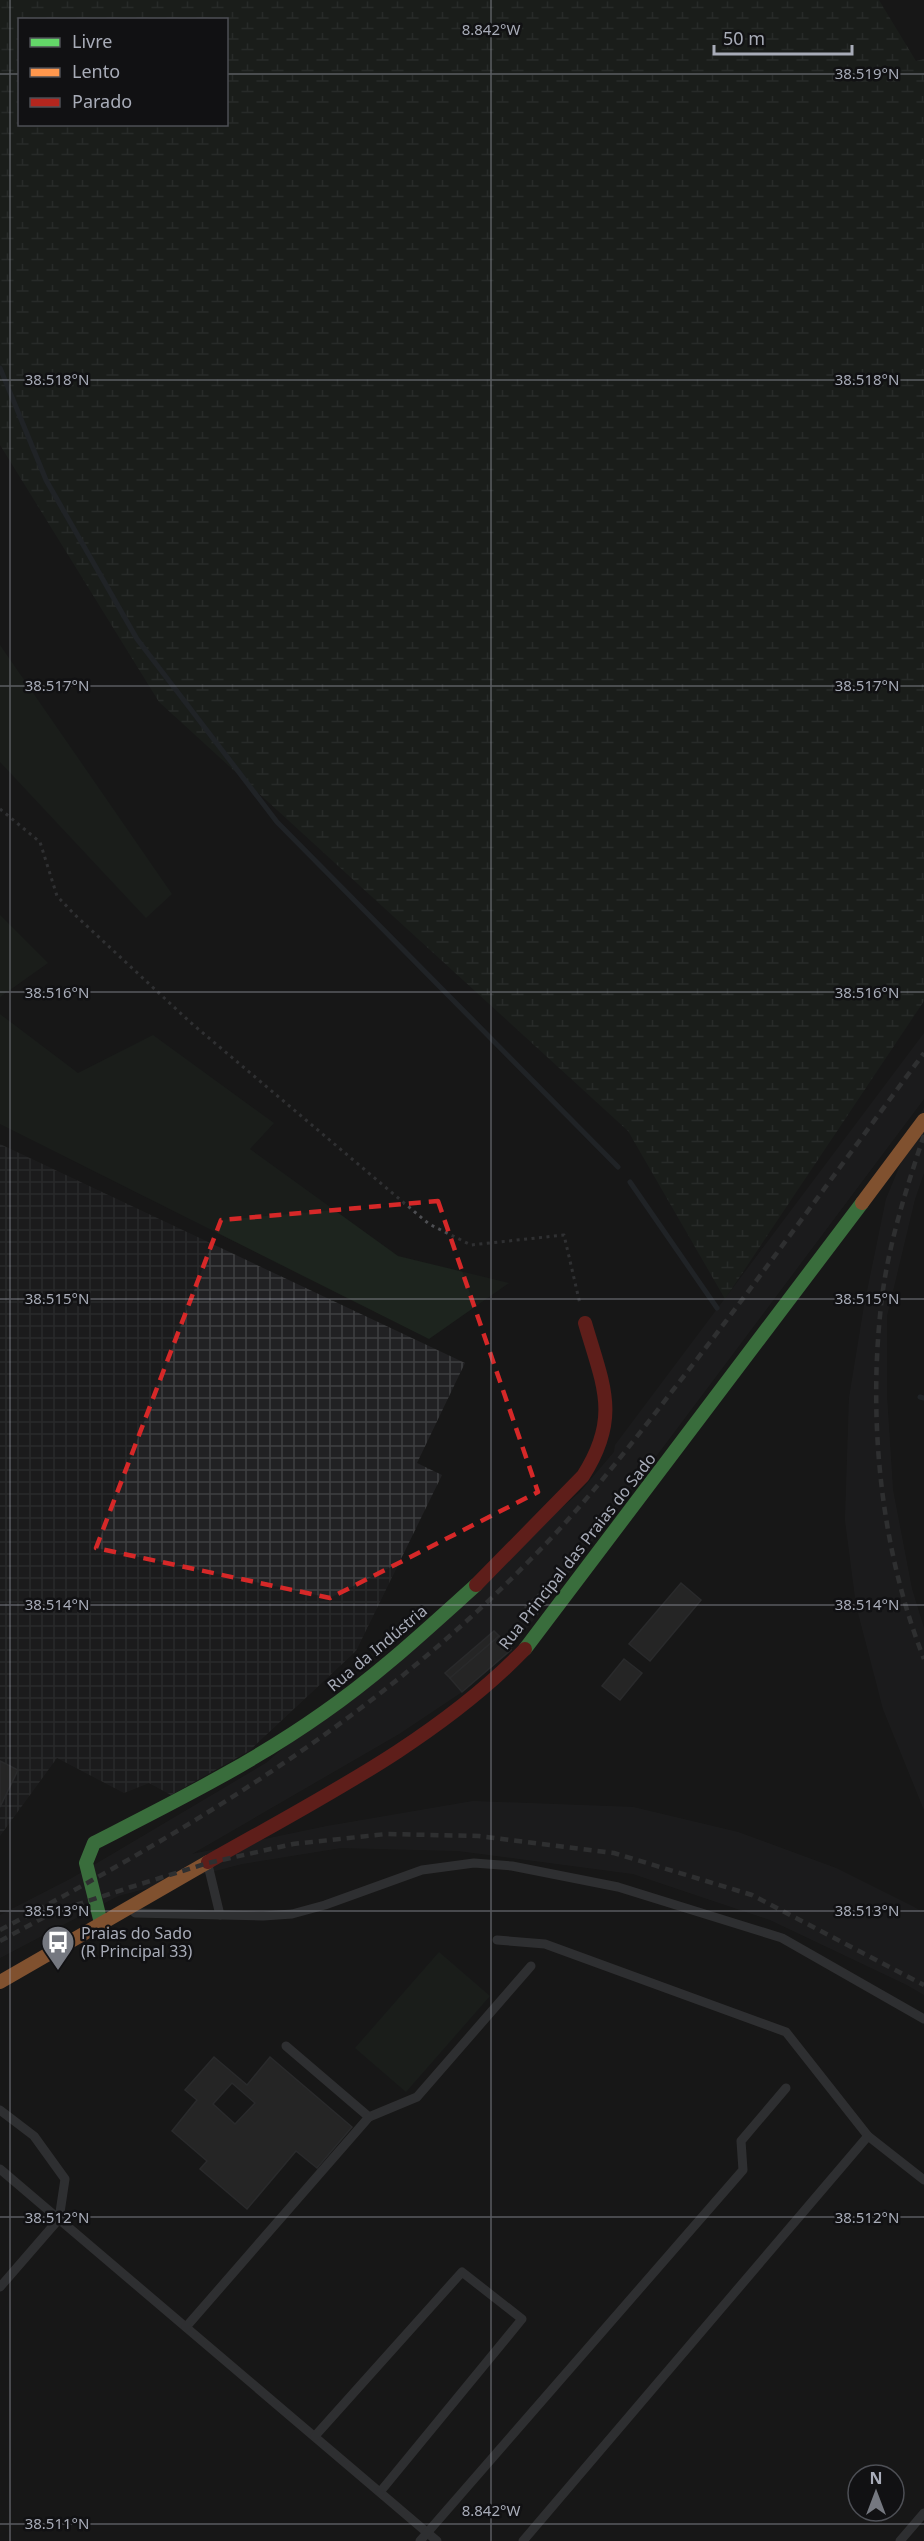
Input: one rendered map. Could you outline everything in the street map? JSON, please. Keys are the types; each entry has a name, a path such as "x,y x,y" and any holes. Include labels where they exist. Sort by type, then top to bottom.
{"street":[{"name":"Rua Principal das Praias do Sado","path":"0,1982 208,1863 413,1741 481,1693 516,1660 583,1575 924,1120"},
{"name":"Rua da Indústria","path":"101,1923 86,1863 94,1843 238,1769 324,1713 378,1672 487,1575 583,1476 596,1458 607,1429 604,1395 585,1323"}],"lane":[{"path":"208,1863 220,1915"},
{"path":"120,1913 292,1914 325,1905 407,1874 438,1867 474,1863 512,1866 618,1887 782,1938 924,2019"},
{"path":"497,1940 545,1944 786,2032 868,2136 924,2180"},
{"path":"186,2327 369,2117 417,2097 531,1966"},
{"path":"286,2046 369,2117"},
{"path":"420,2541 743,2170 741,2141 786,2088"},
{"path":"0,2110 34,2136 65,2179 59,2218 0,2287"},
{"path":"523,2541 868,2136"},
{"path":"0,2169 437,2541"},
{"path":"315,2436 462,2272 522,2319 380,2492"},
{"path":"900,2541 924,2513"}],"path":[{"path":"0,809 40,842 57,896 74,914 189,1022 429,1224 471,1245 564,1235 585,1323"}],"highlighted area":[{"path":"438,1201 538,1492 330,1598 96,1548 221,1220"}],"shaded area":[{"path":"924,1033 924,1099 511,1650 462,1692 399,1734 192,1854 327,1826 473,1801 633,1807 738,1832 836,1868 924,1913 924,1995 770,1920 633,1874 458,1851 341,1848 242,1864 118,1896 0,1958 0,1915 72,1878 266,1763 579,1493 614,1452 615,1445"},
{"path":"924,1107 924,1173 915,1199 887,1316 887,1396 893,1490 912,1589 924,1628 924,1810 883,1709 856,1605 845,1520 849,1398 864,1306 886,1199"},
{"path":"0,1144 465,1363 417,1463 442,1475 356,1651 249,1751 171,1795 149,1783 124,1793 57,1758 0,1836"}],"green space":[{"path":"0,0 879,0 916,61 924,59 924,1001 725,1299 628,1131 159,702 0,445"},
{"path":"0,645 172,894 146,918 0,762"},
{"path":"0,915 48,963 0,997"},
{"path":"0,1014 78,1073 153,1035 274,1123 250,1149 398,1256 509,1283 429,1339 0,1124"},
{"path":"439,1952 490,1996 406,2092 355,2048"}],"building":[{"path":"681,1583 701,1600 650,1661 629,1644"},
{"path":"549,1584 555,1590 535,1617 525,1607"},
{"path":"494,1631 499,1636 450,1678 445,1673"},
{"path":"499,1636 511,1650 462,1692 450,1678"},
{"path":"624,1659 642,1673 620,1700 602,1686"},
{"path":"0,1761 18,1770 0,1807"},
{"path":"214,2057 247,2085 270,2057 352,2127 317,2168 296,2151 247,2209 200,2169 207,2161 172,2131 197,2100 185,2090","holes":["232,2083 255,2103 235,2124 213,2104"]}],"waterway":[{"path":"0,368 46,480 137,639 277,822 618,1167"},
{"path":"630,1182 717,1308"},
{"path":"920,1397 924,1398"}],"railway":[{"path":"0,1930 142,1852 280,1766 346,1719 471,1617 551,1538 610,1470 745,1296 924,1053"},
{"path":"924,1135 892,1241 884,1284 877,1350 876,1395 882,1486 888,1530 897,1574 924,1659"},
{"path":"0,1941 54,1912 208,1863 293,1844 386,1834 479,1836 614,1853 752,1895 924,1985"}],"traffic: fast":[{"path":"525,1649 862,1203"},
{"path":"101,1923 86,1863 94,1843 211,1782 296,1732 383,1667 476,1585"}],"traffic: slow":[{"path":"862,1203 924,1120"},
{"path":"0,1982 208,1862"}],"traffic: jam":[{"path":"476,1585 583,1476 595,1455 602,1436 605,1401 598,1365 585,1323"},
{"path":"208,1862 333,1791 415,1740 491,1682 525,1649"}],"place":[{"name":"Praias do Sado (R Principal 33)","path":"58,1971"}]}
